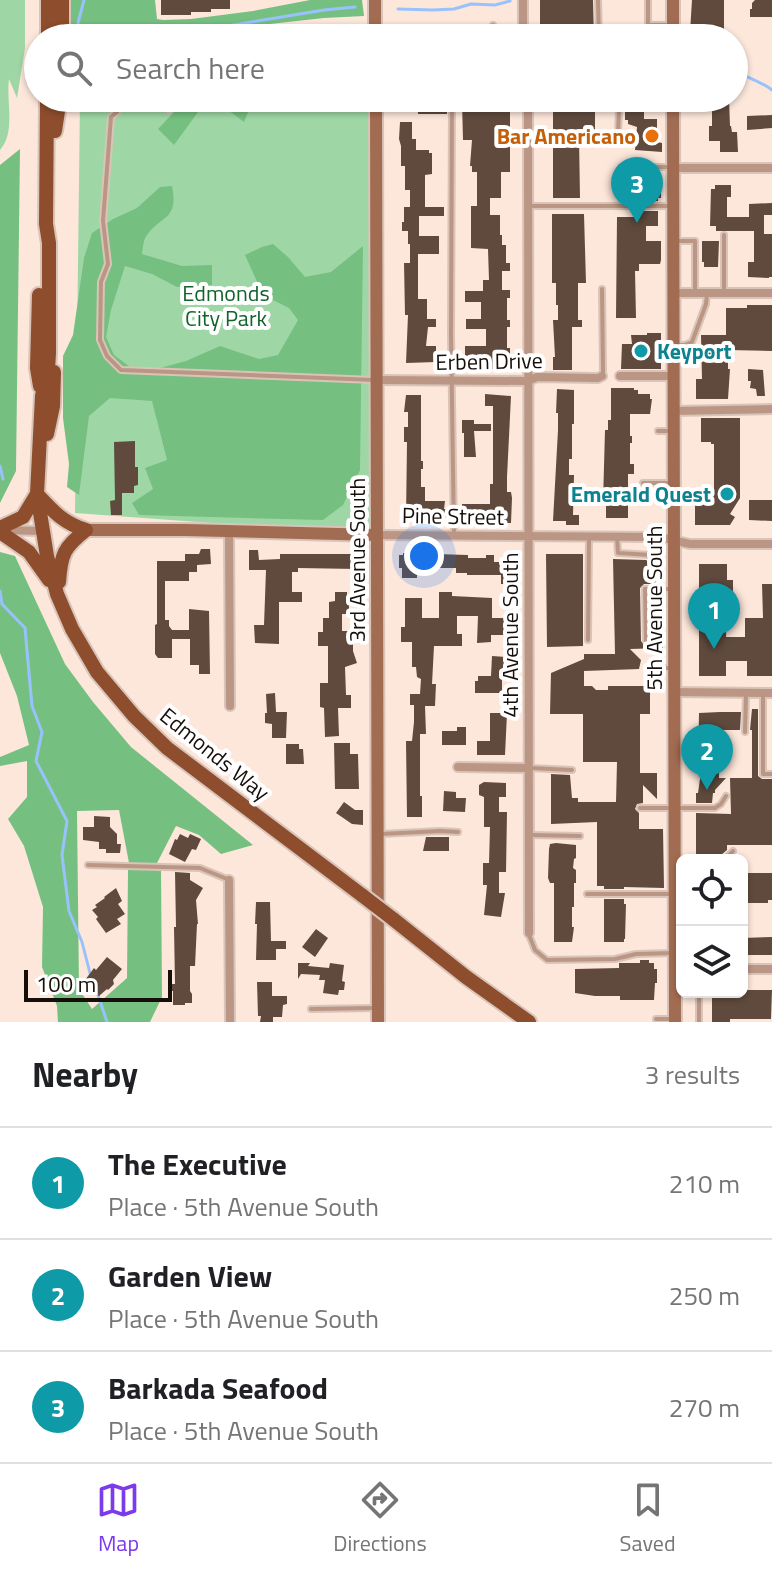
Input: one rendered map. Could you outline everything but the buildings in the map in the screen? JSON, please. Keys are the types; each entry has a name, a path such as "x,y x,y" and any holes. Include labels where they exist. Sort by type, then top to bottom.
{"main road":[{"path":"48,0 48,24"},
{"path":"55,0 55,24"},
{"path":"62,0 62,24"},
{"name":"Edmonds Way","path":"47,112 46,224 40,246 37,368 42,396 37,494 57,594 72,629 97,672 134,716 167,748 529,1022"},
{"path":"39,470 53,406 56,112"},
{"path":"57,594 29,552 0,530 23,517 37,494 62,519 86,530"},
{"path":"57,594 60,560 65,547 86,530"},
{"name":"Edmonds Way","path":"466,977 514,1022"}],"street":[{"path":"375,0 375,24"},
{"path":"523,0 523,24"},
{"path":"673,0 673,24"},
{"name":"3rd Avenue South","path":"376,112 378,1022"},
{"name":"4th Avenue South","path":"528,112 529,933"},
{"name":"5th Avenue South","path":"673,112 674,692 677,854"},
{"path":"673,168 772,168"},
{"path":"673,293 772,293"},
{"name":"Erben Drive","path":"377,380 528,381 537,377 602,376"},
{"path":"620,376 673,376"},
{"path":"674,411 772,409"},
{"path":"0,530 42,531"},
{"name":"Pine Street","path":"86,530 659,537 690,544 772,544"},
{"path":"229,531 230,706"},
{"path":"674,692 768,693"},
{"path":"458,767 529,768"},
{"path":"229,880 230,1022"},
{"name":"5th Avenue South","path":"676,884 676,953"},
{"path":"748,969 772,969"},
{"name":"5th Avenue South","path":"675,1020 677,998"}],"lane":[{"path":"598,0 599,24"},
{"path":"648,0 648,24"},
{"path":"117,112 111,117 103,221 108,264 101,282 100,340 107,356 121,370 377,380"},
{"path":"452,112 454,536"},
{"path":"618,134 619,112"},
{"path":"656,167 673,168"},
{"path":"528,206 673,206"},
{"path":"724,235 724,293"},
{"path":"674,241 695,241 695,293"},
{"path":"602,289 602,376"},
{"path":"673,345 692,342 707,293"},
{"path":"658,431 674,431"},
{"path":"643,483 674,483"},
{"path":"617,537 618,553 651,555"},
{"path":"588,640 589,538"},
{"path":"646,641 645,589 674,589"},
{"path":"660,668 674,668"},
{"path":"745,732 746,693"},
{"path":"768,693 763,774 772,774"},
{"path":"529,768 572,770"},
{"path":"640,808 715,808 726,796"},
{"path":"378,834 458,832"},
{"path":"529,835 580,836"},
{"path":"730,854 733,851"},
{"path":"88,865 200,868 229,880"},
{"path":"587,894 675,894"},
{"path":"529,933 535,950 547,960 615,959 636,954 676,953"},
{"path":"699,998 699,1022"},
{"path":"311,1009 378,1008"},
{"path":"656,1019 675,1020"}],"green space":[{"path":"0,0 25,0 24,54 17,98 9,79 8,135 0,150"},
{"path":"71,0 155,0 157,19 163,20 253,11 310,0 362,0 364,16 269,24 70,24"},
{"name":"Edmonds City Park","path":"80,112 376,112 376,535 75,513"},
{"path":"198,112 174,145 158,129 173,113"},
{"path":"231,112 248,112 244,122"},
{"path":"20,149 16,471 0,503 0,165"},
{"path":"172,186 174,197 171,211 147,235 142,254 182,266 212,265 212,285 177,287 152,274 125,266 106,337 114,355 130,367 160,368 220,346 259,359 278,355 298,320 289,308 263,295 245,255 273,244 305,277 331,272 363,246 360,470 343,505 323,520 139,515 132,503 153,489 145,468 167,460 152,401 110,398 89,416 79,495 67,487 69,464 63,418 63,356 73,335 84,258 92,233 137,208 160,187"},
{"path":"0,552 15,556 65,664 131,747 253,845 221,854 199,835 176,826 157,863 129,863 119,810 77,811 79,989 92,1009 127,978 128,870 161,869 162,997 150,1022 58,1022 57,1006 42,967 43,907 24,846 8,819 27,797 27,761 0,766 0,757 29,745 17,696 0,653"}],"waterway":[{"path":"78,24 84,0"},
{"path":"398,9 454,9 471,4 495,5 510,1"},
{"path":"239,24 355,7"},
{"path":"748,77 772,90"},
{"path":"0,466 3,479"},
{"path":"0,591 2,604 25,628 32,706 42,732 36,761 67,821 62,855 69,911 82,942 91,977"},
{"path":"97,992 107,1022"}],"place":[{"name":"Bar Americano","path":"652,136"},
{"name":"Barkada Seafood","path":"637,223"},
{"name":"Keyport","path":"641,351"},
{"name":"Emerald Quest","path":"727,494"},
{"name":"The Executive","path":"714,649"},
{"name":"Garden View","path":"707,790"}]}
